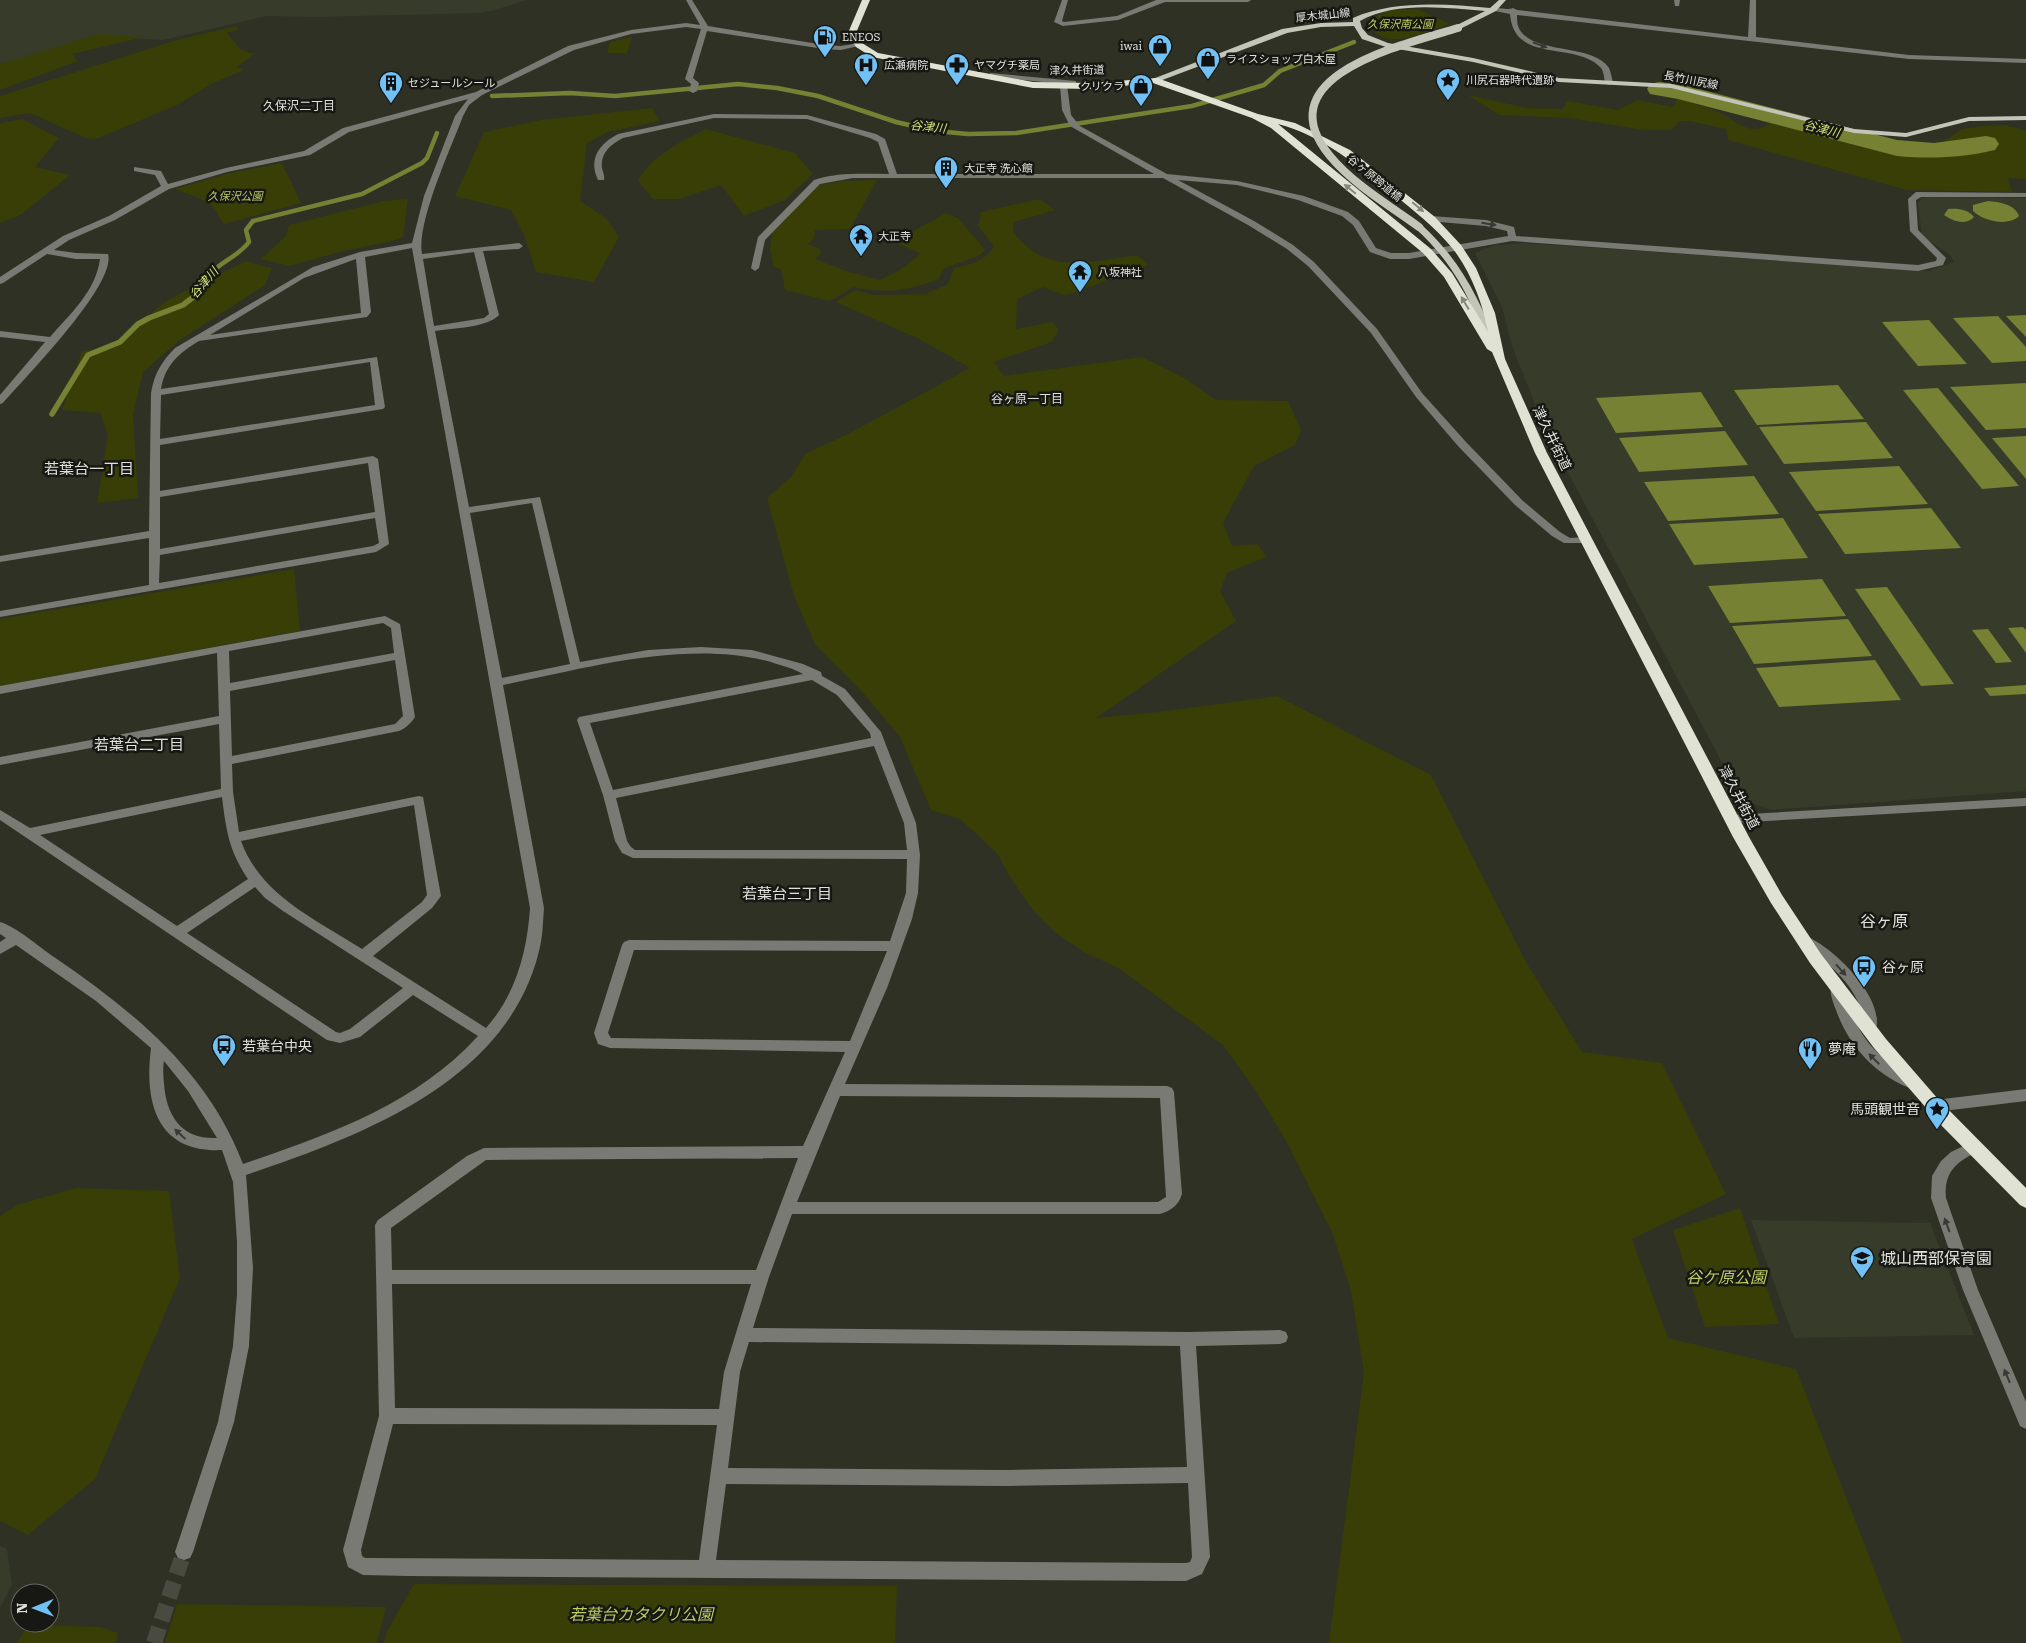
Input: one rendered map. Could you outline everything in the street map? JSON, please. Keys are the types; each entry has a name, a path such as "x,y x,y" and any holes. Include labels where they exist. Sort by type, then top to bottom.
{"highway":[{"path":"859,45 852,33 866,0"},
{"name":"津久井街道","path":"859,45 875,54 889,58 1020,83 1090,86 1154,80 1256,116 1281,121 1323,139 1363,163 1432,219 1457,246 1471,268 1490,313 1499,359"},
{"name":"津久井街道","path":"1256,116 1280,130 1427,251 1448,275 1499,359 1537,445 1776,900 1869,1030 1935,1106 2026,1200"},
{"path":"1300,148 1299,144 1306,139 1323,139"}],"main road":[{"path":"1494,10 1503,0"},
{"name":"厚木城山線","path":"1154,80 1285,31 1321,25 1356,24 1356,20 1368,10 1392,4 1494,10"},
{"name":"谷ヶ原跨道橋","path":"1442,249 1419,227 1354,178 1329,154 1320,142 1315,130 1311,108 1321,88 1340,72 1390,50 1473,22 1494,10"},
{"name":"長竹川尻線","path":"1356,24 1366,37 1394,47 1473,60 1559,80 1671,86 1854,131 1886,135 1914,134 1969,119 2026,118"},
{"path":"1442,249 1469,286 1499,359"}],"street":[{"path":"689,0 705,27 689,80 694,87"},
{"path":"1065,0 1058,22 1063,24 1118,18 1164,0"},
{"path":"1158,0 1248,0"},
{"path":"1752,40 1753,0"},
{"path":"1494,10 1513,10 1752,40 1939,59 2026,61"},
{"path":"1513,10 1515,28 1520,34 1543,46 1602,62 1606,67 1609,83"},
{"path":"0,281 66,238 112,218 166,187 226,170 307,153 317,149 346,130 479,93 563,52 588,42 663,27 686,25 832,48 859,45"},
{"path":"974,75 1090,86"},
{"path":"1064,86 1070,123 1264,231 1290,247 1311,264 1374,330 1419,395 1489,474 1556,534 1568,541 1586,540"},
{"path":"238,1172 331,1139 391,1112 418,1096 443,1077 488,1036 506,1012 528,972 536,943 538,926 537,908 497,683 463,511 416,245 428,196 459,116 466,104 479,93"},
{"path":"601,178 597,170 600,151 614,138 628,133 714,116 807,117 873,136 882,141 894,177"},
{"path":"137,169 158,173 166,187"},
{"path":"755,268 761,238 817,182 825,179 853,176 1163,176 1237,183 1292,196 1345,214 1356,223 1370,247 1379,253 1398,256 1457,246 1512,233"},
{"path":"1432,219 1486,223 1512,233 1918,268 1940,263 1942,258 1914,231 1912,199 1914,196 1919,194 2026,195"},
{"path":"154,587 153,534 156,393 158,374 165,362 193,340 301,276 328,264 360,255 416,245"},
{"path":"419,257 478,249 519,246"},
{"path":"430,329 487,320 494,315 478,249"},
{"path":"0,401 97,286 104,270 105,256 76,256 45,251"},
{"path":"193,340 364,315 366,312 360,255"},
{"path":"0,334 50,340"},
{"path":"156,393 374,360 380,407 156,443"},
{"path":"0,614 376,549 384,544 373,459 154,496"},
{"path":"463,511 536,499 576,667"},
{"path":"154,553 380,514"},
{"path":"0,559 153,534"},
{"path":"0,690 385,620 396,626 409,717 399,728 227,761"},
{"path":"223,650 228,792 234,838 242,860 256,880 270,895 288,908 488,1036"},
{"path":"497,683 660,652 726,650 753,653 785,662 817,675 842,692 872,726 910,823 914,855 912,893 896,946 808,1152 761,1277 732,1372 706,1570"},
{"path":"225,688 400,655"},
{"path":"817,675 583,720 609,795 621,841 626,850 634,854 914,855"},
{"path":"0,762 226,719"},
{"path":"609,795 878,741"},
{"path":"27,833 228,792"},
{"path":"234,838 419,800 434,896 428,905 364,955"},
{"path":"1732,819 2026,802"},
{"path":"0,814 332,1036 340,1038 355,1033 414,987"},
{"path":"178,933 256,880"},
{"path":"0,927 122,1014 158,1046 198,1094 226,1144 238,1172 245,1239 245,1304 240,1346 226,1422 184,1552"},
{"path":"0,949 16,938"},
{"path":"1803,940 1828,956 1856,989 1868,1012 1869,1030"},
{"path":"854,1047 610,1043 603,1040 602,1033 629,945 896,946"},
{"path":"1837,987 1842,1016 1872,1058 1887,1071 1915,1084"},
{"path":"158,1046 155,1067 156,1086 159,1103 167,1120 186,1139 207,1145 226,1144"},
{"path":"788,1208 1160,1208 1172,1201 1174,1194 1167,1092 836,1090"},
{"path":"1935,1106 2026,1095"},
{"path":"1974,1147 1958,1155 1942,1169 1938,1183 1938,1202 1968,1283 2026,1421"},
{"path":"808,1152 484,1154 472,1160 383,1225 388,1416 352,1550 354,1561 363,1566 1186,1572 1196,1568 1201,1557 1188,1338"},
{"path":"384,1277 761,1277"},
{"path":"743,1334 1188,1338 1280,1337"},
{"path":"388,1416 725,1417"},
{"path":"719,1476 1006,1478 1195,1475"}],"shaded area":[{"path":"0,0 526,0 480,13 318,17 267,16 163,40 110,37 0,70"},
{"path":"1927,197 2026,198 2026,791 1771,810 1742,800 1545,429 1512,346 1502,307 1475,253 1495,245 1524,243 1928,271 1954,262 1950,255 1922,236 1918,203 1921,199"},
{"path":"1988,201 2010,206 2019,216 2002,222 1983,218 1973,211 1973,205"},
{"path":"1948,209 1969,212 1974,217 1963,222 1955,221 1944,215"},
{"path":"2026,315 2026,337 2006,316"},
{"path":"1998,316 2026,347 2026,361 1992,363 1953,318"},
{"path":"1929,320 1967,364 1918,366 1882,322"},
{"path":"2026,383 2026,428 1986,430 1950,387"},
{"path":"1838,385 1864,419 1757,425 1734,390"},
{"path":"1938,388 2019,486 1982,489 1903,390"},
{"path":"1701,392 1723,427 1616,433 1596,398"},
{"path":"1866,422 1893,458 1784,464 1759,427"},
{"path":"1725,431 1748,465 1639,472 1619,438"},
{"path":"2026,436 2026,479 1992,438"},
{"path":"1899,466 1928,504 1816,511 1789,472"},
{"path":"1754,476 1779,514 1668,521 1644,482"},
{"path":"1931,508 1961,548 1845,554 1818,514"},
{"path":"1783,518 1808,558 1694,565 1669,524"},
{"path":"1822,579 1846,616 1730,623 1708,586"},
{"path":"1887,587 1954,684 1921,686 1855,589"},
{"path":"1848,619 1872,656 1754,664 1732,626"},
{"path":"2023,627 2026,630 2026,653 2008,628"},
{"path":"1988,629 2012,662 1996,663 1972,630"},
{"path":"1875,660 1901,700 1779,707 1756,668"},
{"path":"2026,685 2026,694 1990,696 1984,688"},
{"name":"城山西部保育園","path":"1751,1220 1930,1223 1974,1335 1794,1338"},
{"path":"0,1546 7,1549 12,1583 10,1583 10,1588 0,1608"}],"green space":[{"name":"久保沢南公園","path":"1409,9 1420,10 1450,24 1419,35 1395,39 1385,38 1376,33 1371,24 1382,13"},
{"path":"236,26 239,29 227,33 241,50 254,54 237,67 244,70 213,83 177,105 96,139 86,138 30,113 0,118 0,96 177,40"},
{"path":"98,34 144,37 72,54 78,61 0,90 0,64"},
{"path":"632,37 627,53 607,53 610,42"},
{"path":"1468,95 1527,108 1563,109 1567,101 1618,110 1637,100 1673,107 1678,98 1712,109 1751,129 1764,127 1771,123 1883,152 1935,147 1962,129 2005,125 2026,131 2026,179 2008,178 2012,192 1907,190 1728,140 1726,129 1689,121 1679,121 1672,130 1643,130 1570,118 1499,115"},
{"path":"652,108 660,121 608,132 587,143 580,201 606,218 619,237 594,282 536,272 524,235 511,210 455,196 484,132 541,120"},
{"path":"22,119 59,138 35,167 70,175 22,214 0,223 0,123"},
{"path":"706,129 795,153 813,174 785,200 744,216 721,185 679,199 653,199 638,181 644,172 668,150"},
{"name":"久保沢公園","path":"282,163 301,203 224,224 215,209 209,204 175,189 230,173"},
{"path":"877,180 850,229 815,230 814,238 808,244 820,249 821,253 815,259 849,272 880,280 896,272 920,253 894,242 946,213 958,218 985,250 980,255 943,269 939,279 907,289 887,291 853,287 830,301 785,290 781,269 774,267 770,249 772,233 819,185 844,181"},
{"path":"408,199 403,237 289,266 261,259 286,236 289,225 384,201"},
{"path":"1040,199 1055,210 1014,222 1013,231 1025,245 1039,255 1054,260 1086,262 1137,255 1148,265 1070,294 1063,295 1043,287 1017,299 1016,329 1052,322 1059,330 1051,342 994,362 1004,376 1142,357 1186,379 1216,400 1288,401 1301,430 1295,445 1254,466 1223,523 1232,546 1258,544 1266,557 1227,573 1220,591 1236,621 1096,718 1159,712 1277,696 1431,775 1526,962 1582,1052 1662,1063 1726,1194 1632,1239 1668,1338 1796,1369 1903,1643 1329,1643 1364,1373 1351,1291 1332,1232 1285,1139 1256,1091 1223,1045 1120,969 1084,952 1056,933 1033,910 1011,879 997,853 960,819 931,810 900,737 864,694 815,644 794,596 767,498 791,477 805,454 844,436 970,368 919,339 836,302 855,290 874,295 926,294 948,284 954,268 982,259 994,246 978,226 981,212"},
{"path":"246,261 272,268 265,285 180,340 143,372 133,414 138,498 97,503 108,435 100,413 62,410 82,351 113,347 166,301"},
{"path":"294,569 300,631 0,686 0,619"},
{"path":"76,1188 169,1191 180,1278 95,1479 28,1535 0,1521 0,1216 17,1205"},
{"name":"谷ケ原公園","path":"1740,1208 1779,1324 1705,1327 1673,1230"},
{"name":"若葉台カタクリ公園","path":"414,1584 897,1586 895,1643 384,1643 386,1633"},
{"path":"177,1604 386,1607 377,1643 165,1643"},
{"path":"60,1626 101,1627 118,1633 116,1643 17,1643 23,1633 60,1633"}],"waterway":[{"name":"谷津川","path":"492,96 570,93 615,96 738,84 777,88 818,96 896,122 935,131 968,134 1016,133 1192,106 1264,85 1280,71 1354,42"},
{"name":"谷津川","path":"1659,89 1679,92 1897,148 1934,151 1986,144"},
{"name":"谷津川","path":"207,278 249,242 246,230 253,221 362,194 422,163 427,158 437,133"},
{"name":"谷津川","path":"52,414 88,355 120,342 138,324 149,318 183,305 196,295 208,277"}],"tunnel":[{"path":"154,1643 184,1552"}],"place":[{"name":"ENEOS","path":"825,58"},
{"name":"iwai","path":"1160,67"},
{"name":"ライスショップ白木屋","path":"1208,80"},
{"name":"広瀬病院","path":"866,86"},
{"name":"ヤマグチ薬局","path":"957,86"},
{"name":"川尻石器時代遺跡","path":"1448,101"},
{"name":"セジュールシール","path":"391,104"},
{"name":"クリクラ","path":"1141,107"},
{"name":"大正寺 洗心館","path":"946,189"},
{"name":"大正寺","path":"861,257"},
{"name":"八坂神社","path":"1080,293"},
{"name":"谷ヶ原","path":"1864,988"},
{"name":"若葉台中央","path":"224,1067"},
{"name":"夢庵","path":"1810,1070"},
{"name":"馬頭観世音","path":"1937,1130"},
{"name":"城山西部保育園","path":"1862,1279"}],"district":[{"name":"久保沢二丁目","path":"299,106"},
{"name":"谷ヶ原一丁目","path":"1027,399"},
{"name":"若葉台一丁目","path":"89,469"},
{"name":"若葉台二丁目","path":"139,745"},
{"name":"若葉台三丁目","path":"787,894"},
{"name":"谷ヶ原","path":"1884,921"}]}
